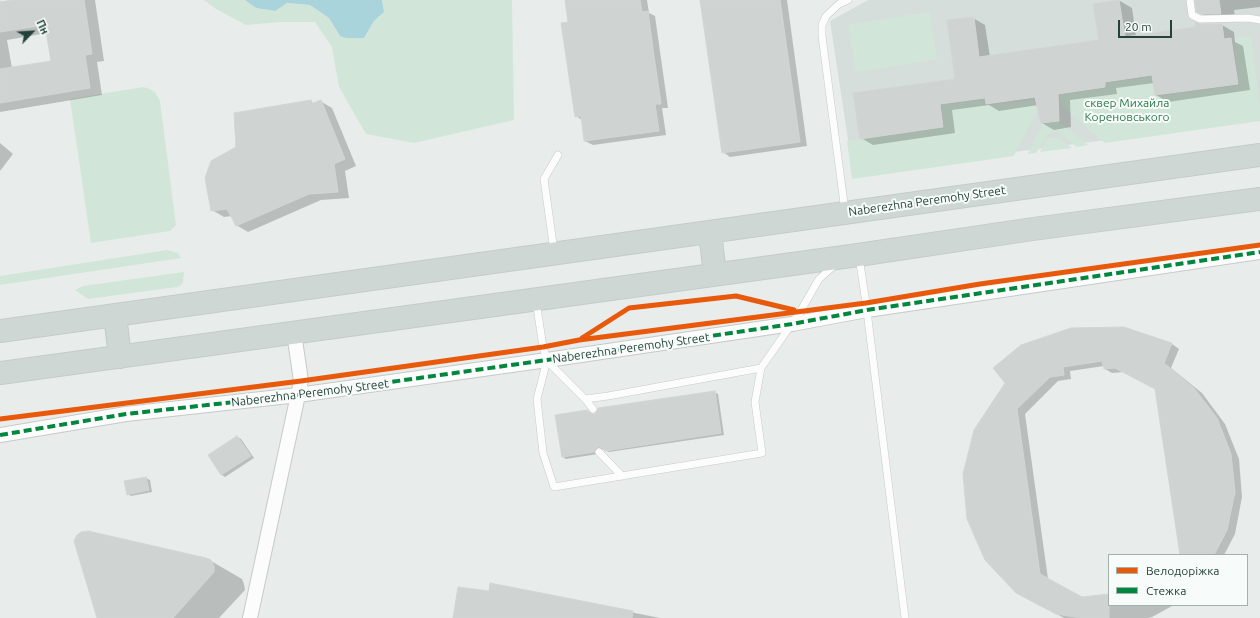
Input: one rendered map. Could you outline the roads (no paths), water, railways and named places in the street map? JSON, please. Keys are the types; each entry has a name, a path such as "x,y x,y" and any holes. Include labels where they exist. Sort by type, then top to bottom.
{"main road":[{"name":"Naberezhna Peremohy Street","path":"0,331 1260,155"},
{"path":"0,373 851,256 1041,228 1260,199"},
{"path":"710,232 715,274"},
{"path":"115,315 120,357"}],"street":[{"name":"Naberezhna Peremohy Street","path":"0,435 126,414 298,395 547,360 792,324 867,310 1260,252"},
{"path":"250,618 301,381 294,333"}],"lane":[{"path":"846,213 822,36 822,25 826,16 839,4 848,0"},
{"path":"1190,0 1192,15 1200,19 1248,18 1260,20"},
{"path":"555,254 544,179 558,156"},
{"path":"547,360 537,399 544,453 554,487 762,453 755,402 761,368 792,324 819,279 851,256 867,310 905,618"},
{"path":"536,299 543,347 547,360 585,399 592,409"},
{"path":"585,399 761,368"},
{"path":"599,452 622,476"}],"water":[{"path":"245,0 382,0 384,12 374,21 364,38 346,38 340,36 329,18 310,5 287,3 275,11 256,8"}],"park label":[{"name":"сквер Михайла Кореновського","path":"1127,110"}]}
